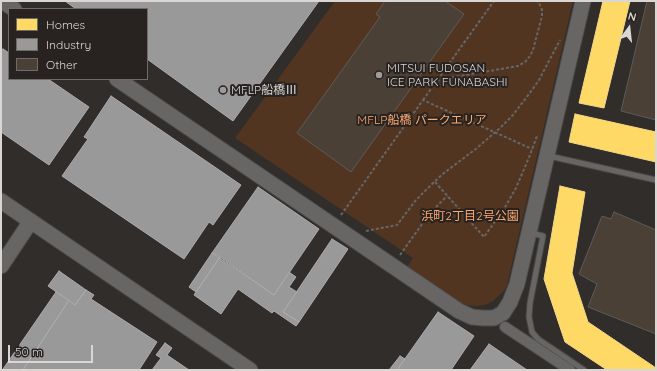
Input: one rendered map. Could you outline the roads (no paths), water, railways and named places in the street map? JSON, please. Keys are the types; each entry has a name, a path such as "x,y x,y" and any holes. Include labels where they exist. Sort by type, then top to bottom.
{"street":[{"path":"2,1 12,8"},
{"path":"118,80 459,311 472,317 494,318 503,313 510,302 517,284 583,1"},
{"path":"1,201 250,370"},
{"path":"1,266 31,221"},
{"path":"505,327 570,370"}],"lane":[{"path":"547,155 656,180"},
{"path":"529,232 543,236 530,303 529,317 532,332 538,339 584,370"}],"place":[{"name":"MITSUI FUDOSAN ICE PARK FUNABASHI","path":"379,75"},
{"name":"MFLP船橋Ⅲ","path":"223,90"}],"park label":[{"name":"MFLP船橋 パークエリア","path":"422,120"},
{"name":"浜町2丁目2号公園","path":"470,216"}]}
